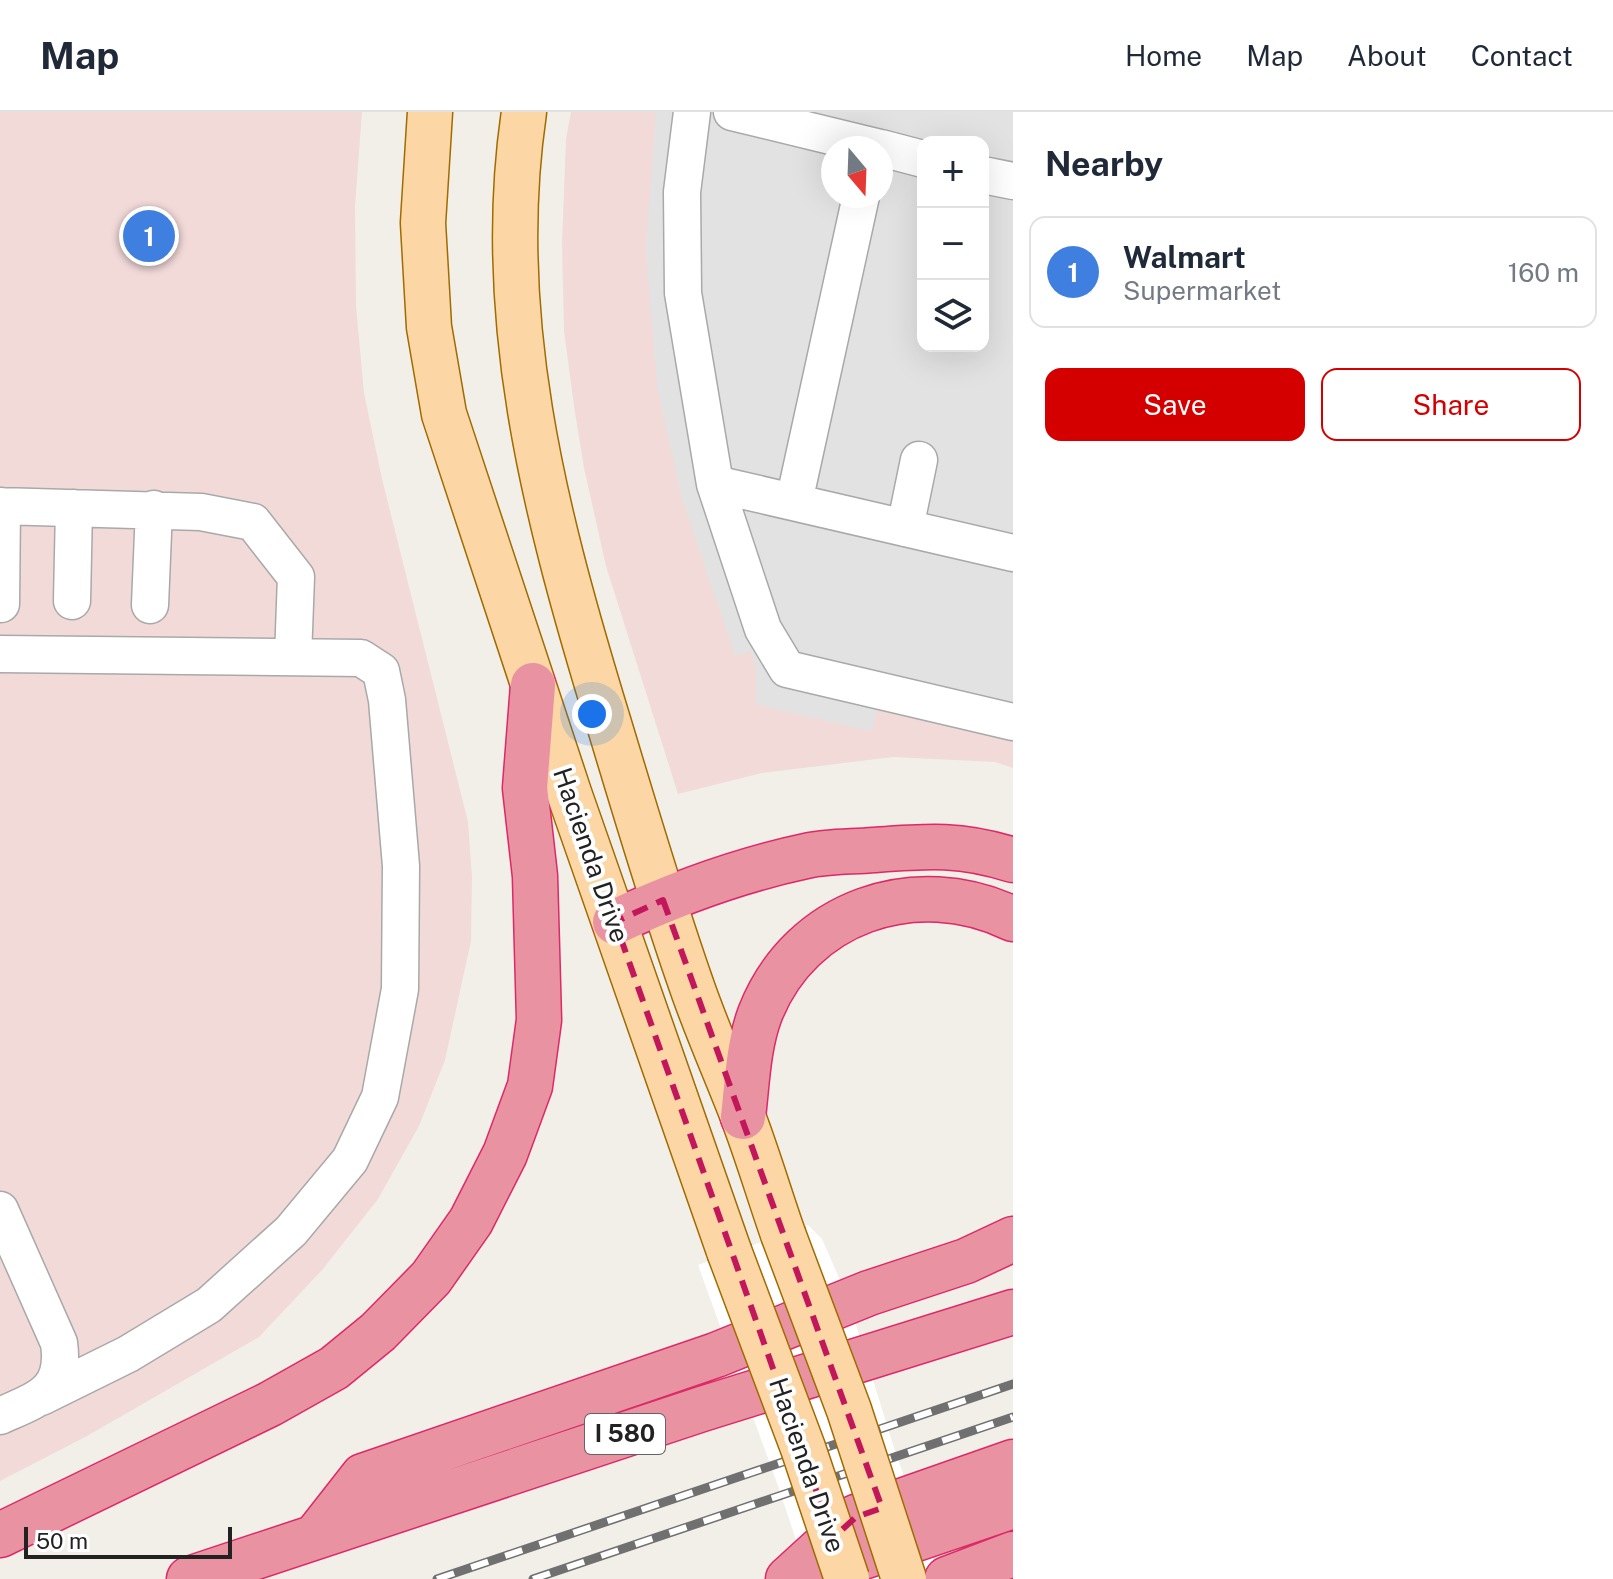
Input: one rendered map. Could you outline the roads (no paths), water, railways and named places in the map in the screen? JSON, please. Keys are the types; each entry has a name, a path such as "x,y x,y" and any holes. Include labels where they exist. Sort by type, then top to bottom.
{"highway":[{"path":"0,1535 270,1404 334,1368 378,1332 431,1278 471,1221 505,1154 530,1086 539,1020 535,876 525,788 533,685"},
{"path":"615,922 719,879 809,855 936,845 987,852 1013,860"},
{"path":"743,1117 750,1051 760,1014 778,978 808,944 847,916 890,901 940,898 988,907 1013,919"},
{"path":"316,1536 363,1476 716,1355 869,1293 966,1261 1013,1239"},
{"name":"I 580","path":"189,1579 239,1569 316,1536 702,1409 1013,1312"},
{"path":"788,1579 856,1517 1013,1462"},
{"path":"797,1579 1013,1506"},
{"path":"947,1579 1013,1554"}],"main road":[{"name":"Hacienda Drive","path":"430,112 423,223 429,327 442,399 533,685 729,1251 798,1434 847,1579"},
{"name":"Hacienda Drive","path":"524,112 516,221 517,320 543,488 581,631 663,900 849,1410 904,1579"}],"lane":[{"path":"692,112 682,192 683,293 715,484 763,629 787,669 1013,722"},
{"path":"732,112 828,136"},
{"path":"893,152 917,158"},
{"path":"989,176 1013,181"},
{"path":"794,502 858,208"},
{"path":"905,528 919,460"},
{"path":"715,484 1013,553"},
{"path":"1,604 1,506 201,512 253,522 296,577 293,657"},
{"path":"72,601 74,508"},
{"path":"150,605 154,509"},
{"path":"0,654 361,658 381,671 387,700 401,866 400,989 380,1097 350,1160 301,1219 209,1305 128,1354 0,1416"},
{"path":"0,1210 59,1343 61,1362 55,1382 41,1397"}],"railway":[{"path":"437,1579 1013,1384"},
{"path":"533,1579 1013,1417"}],"place":[{"name":"Walmart","path":"149,236"}]}
